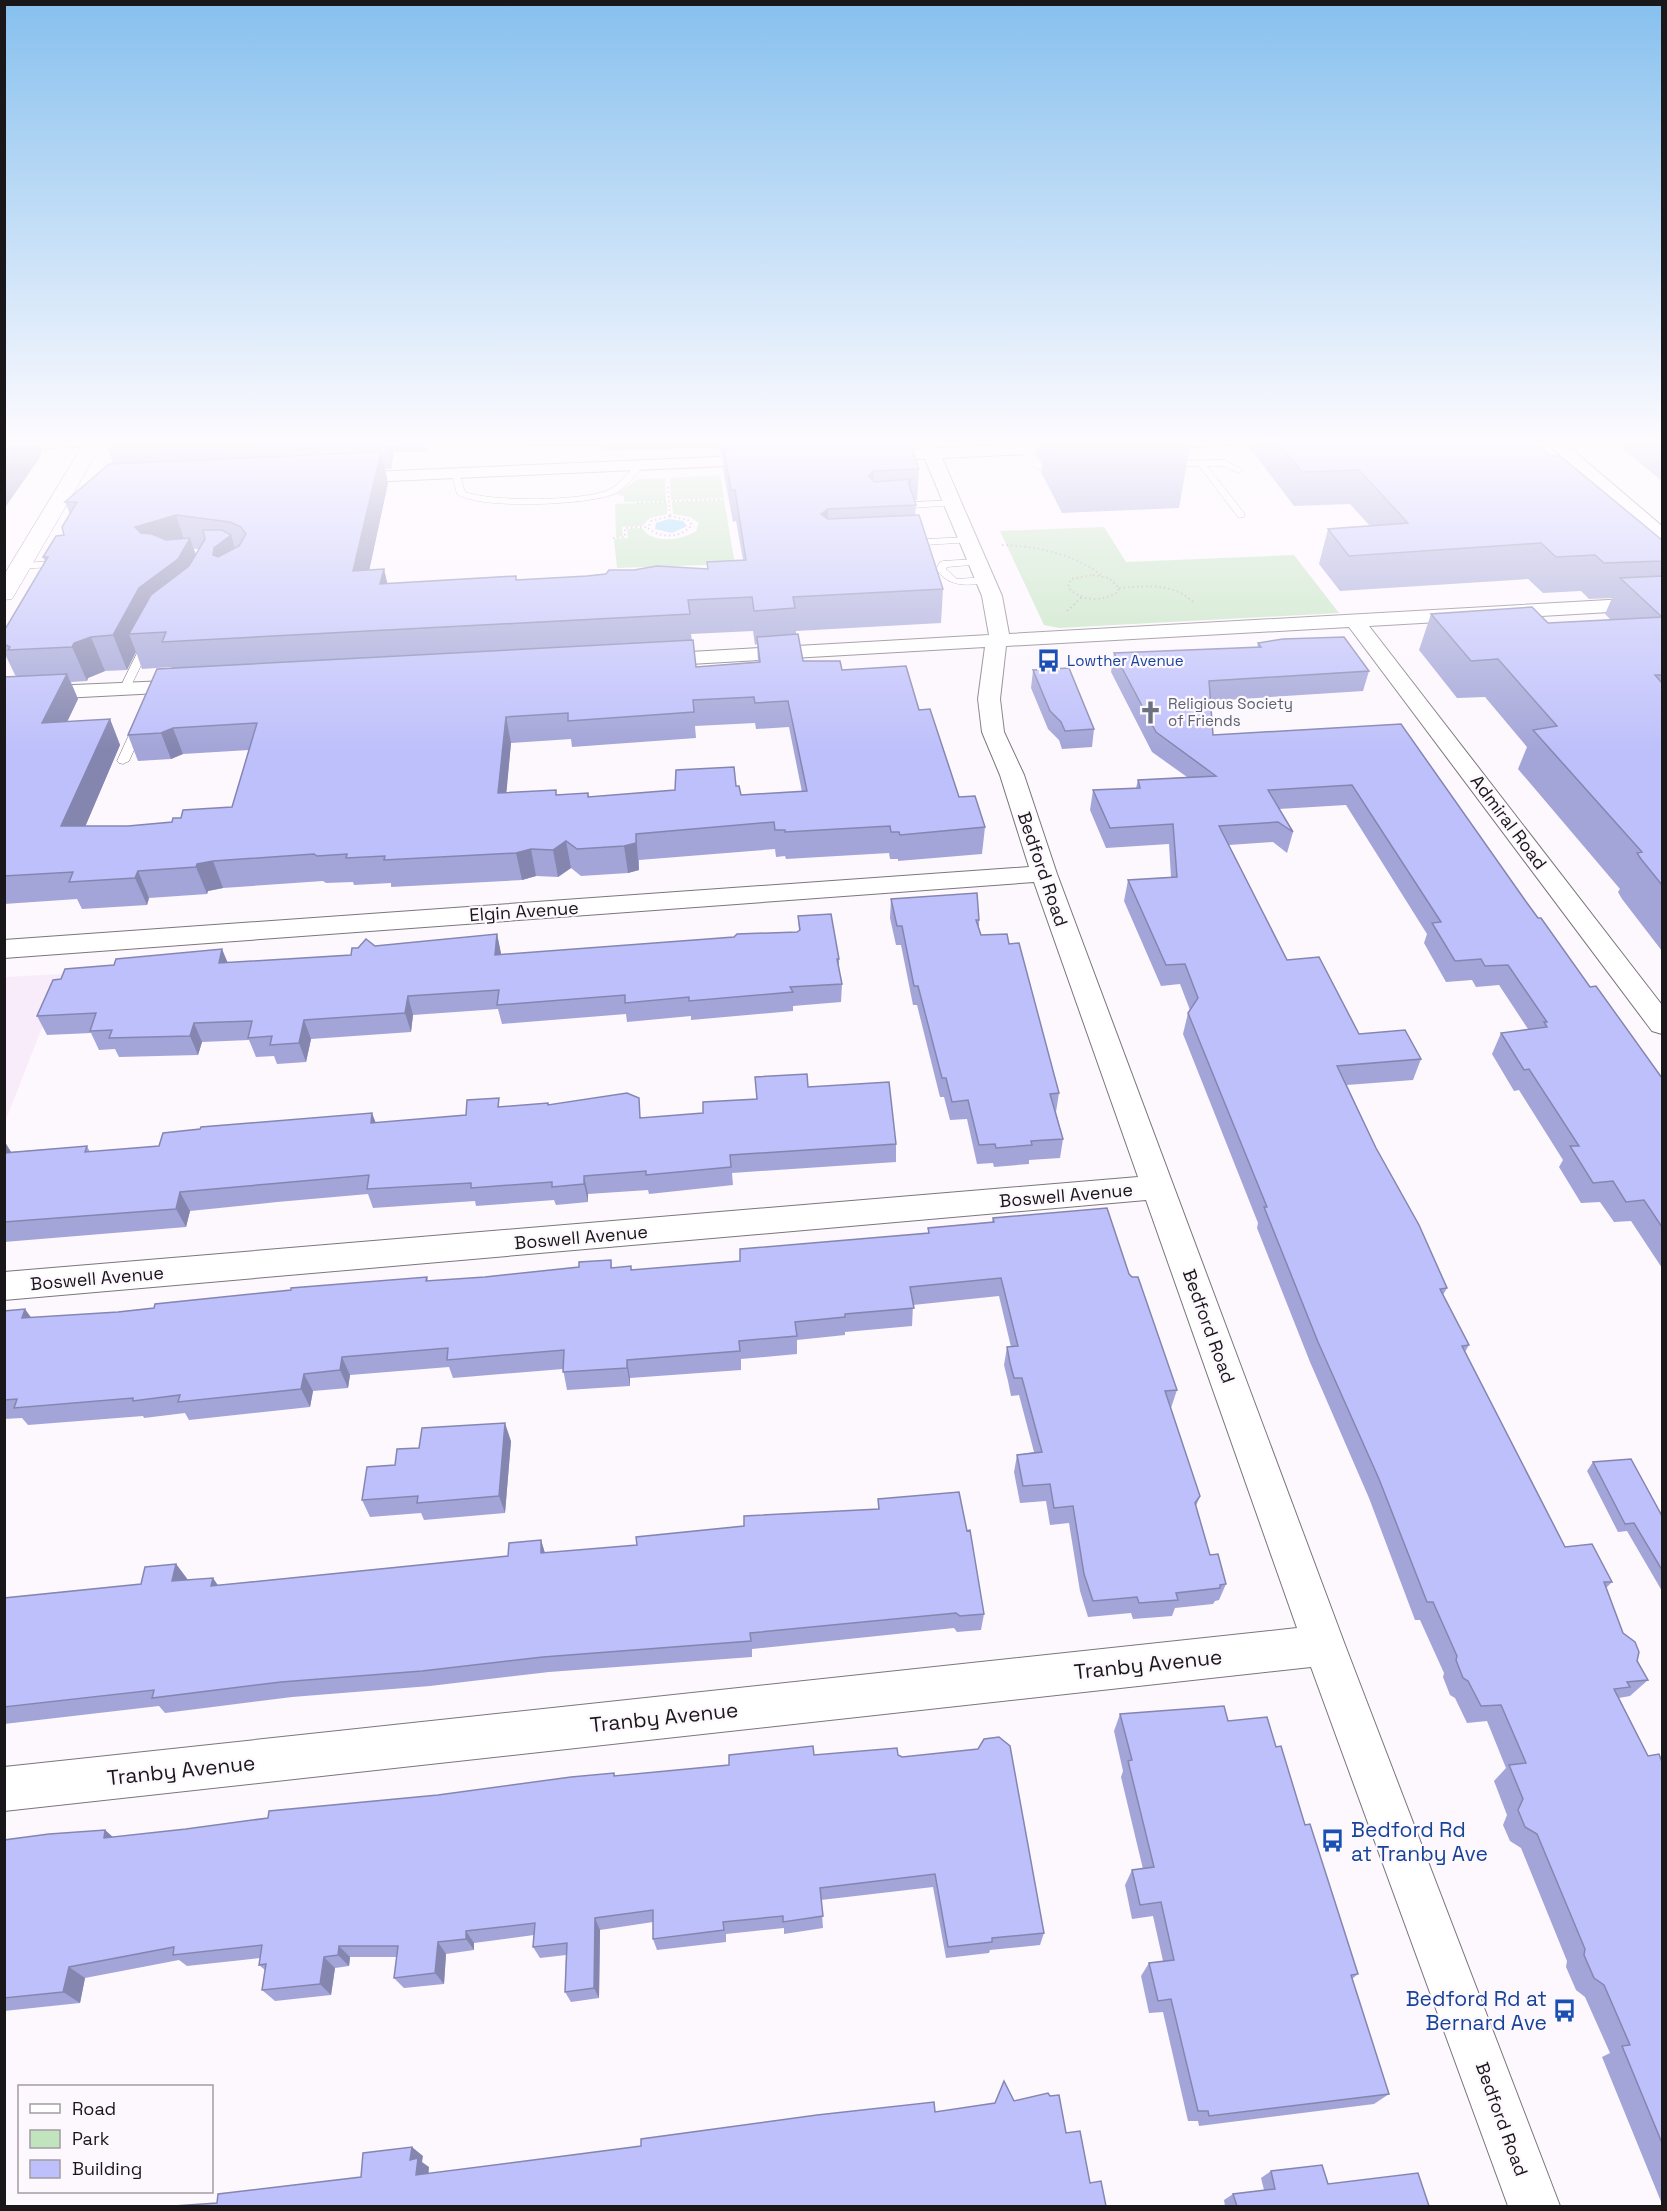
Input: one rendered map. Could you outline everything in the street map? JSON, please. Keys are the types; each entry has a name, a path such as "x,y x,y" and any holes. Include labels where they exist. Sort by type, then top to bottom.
{"main road":[{"path":"4,594 12,567 31,543"}],"street":[{"name":"Bedford Road","path":"976,543 1000,630 989,699 993,732 1012,775 1044,874 1324,1645 1534,2206"},
{"path":"639,661 1662,603"},
{"name":"Admiral Road","path":"1355,621 1662,1024"},
{"path":"4,695 124,690 150,701 214,685"},
{"name":"Elgin Avenue","path":"4,949 1044,874"},
{"name":"Boswell Avenue","path":"4,1286 1158,1186"},
{"name":"Tranby Avenue","path":"4,1790 1324,1645"}],"lane":[{"path":"12,567 72,564"},
{"path":"124,690 152,633"},
{"path":"123,761 150,701"}],"path":[{"path":"1009,543 1045,550 1094,569 1102,576 1114,581 1119,588"},
{"path":"1102,576 1077,577 1071,579 1068,587 1075,594 1090,599 1107,598 1118,592 1119,588"},
{"path":"1119,588 1176,590 1188,595 1197,606"}],"shaded area":[{"path":"63,974 5,1122 5,977"}],"green space":[{"path":"614,543 731,543 735,564 617,568"},
{"path":"1006,543 1114,543 1126,562 1294,555 1339,613 1059,628 1044,625"}],"building":[{"path":"52,543 187,543 178,559 139,588 113,635 91,637 74,643 72,647 8,650 10,647 4,644 4,631 48,557 43,557"},
{"path":"203,543 220,543 214,548 213,555 218,557 241,543 360,543 353,571 384,569 380,584 516,576 516,580 587,576 606,574 609,570 634,570 657,566 708,569 707,562 746,560 743,543 928,543 943,589 793,597 795,608 754,611 752,597 688,600 690,614 162,642 166,632 129,634 151,595 189,566"},
{"path":"1339,543 1538,543 1349,556"},
{"path":"1541,543 1662,543 1662,561 1604,563 1595,555 1556,557"},
{"path":"1662,576 1662,617 1620,578"},
{"path":"1532,607 1548,623 1662,617 1662,675 1655,675 1662,683 1662,885 1637,853 1642,852 1533,730 1557,726 1498,659 1471,661 1431,614"},
{"path":"798,634 803,661 840,661 842,670 906,666 919,710 930,709 959,797 975,796 985,827 900,835 899,832 891,832 890,826 785,832 785,830 775,830 774,822 636,834 636,843 624,846 577,849 566,841 553,850 531,849 516,853 384,860 385,856 346,858 347,854 317,856 314,854 213,861 197,864 196,867 138,871 135,878 69,882 73,872 4,876 4,677 67,674 42,723 110,719 61,826 128,826 172,822 173,818 181,818 183,810 232,807 257,723 173,728 161,733 128,735 157,669 693,640 696,667 760,662 757,637","holes":["754,697 755,703 788,701 807,791 741,795 739,786 736,786 734,767 676,770 675,790 588,797 588,793 556,795 556,790 498,793 506,717 568,713 568,721 694,712 693,700"]},
{"path":"1344,637 1369,671 1209,681 1213,735 1401,724 1538,918 1541,918 1590,987 1596,986 1662,1078 1662,1227 1644,1200 1626,1202 1613,1181 1593,1183 1570,1146 1579,1146 1529,1069 1524,1070 1501,1033 1547,1027 1544,1022 1547,1022 1508,965 1485,966 1481,959 1455,961 1432,923 1441,922 1352,785 1268,790 1293,832 1278,822 1219,826 1287,960 1319,957 1359,1034 1405,1030 1421,1059 1337,1066 1376,1148 1419,1225 1447,1288 1440,1289 1469,1345 1462,1346 1565,1547 1592,1544 1612,1582 1604,1582 1623,1633 1635,1642 1639,1652 1637,1661 1648,1680 1627,1682 1630,1687 1614,1689 1648,1756 1659,1754 1662,1762 1662,2143 1622,2046 1630,2045 1604,1985 1594,1978 1584,1955 1585,1949 1537,1834 1525,1827 1518,1810 1523,1799 1509,1765 1526,1763 1501,1705 1481,1706 1468,1681 1463,1678 1456,1660 1457,1656 1433,1602 1427,1602 1379,1479 1318,1342 1264,1207 1267,1207 1188,1013 1198,998 1185,964 1166,965 1128,880 1177,877 1173,824 1110,828 1093,790 1140,788 1138,780 1216,776 1156,732 1114,653 1261,647 1258,643 1283,639"},
{"path":"1069,668 1094,729 1065,731 1061,722 1050,711 1033,670"},
{"path":"977,893 979,920 976,920 981,935 1007,934 1009,944 1019,943 1059,1093 1050,1094 1063,1139 1031,1141 1032,1145 996,1148 995,1144 979,1145 968,1100 952,1102 946,1078 942,1078 918,986 914,986 902,926 897,926 891,899"},
{"path":"831,914 842,984 790,987 793,992 689,1001 689,997 625,1003 625,995 497,1005 499,990 408,996 405,1013 304,1020 299,1043 270,1045 272,1036 248,1038 252,1021 194,1023 190,1036 109,1038 112,1030 90,1031 96,1013 37,1016 53,980 61,979 65,969 114,965 116,959 222,949 219,963 351,955 352,948 358,948 366,939 375,946 497,934 495,955 734,937 737,934 797,932 800,930 798,916"},
{"path":"807,1074 808,1087 889,1082 896,1144 730,1155 731,1167 646,1175 646,1171 584,1176 584,1184 552,1187 552,1182 471,1188 471,1183 367,1189 369,1175 180,1192 176,1209 4,1222 4,1153 87,1146 85,1152 159,1146 163,1133 200,1129 201,1127 372,1113 371,1123 466,1115 467,1100 499,1098 498,1107 548,1103 548,1105 627,1093 639,1098 640,1118 703,1113 703,1102 757,1099 755,1077"},
{"path":"1107,1208 1129,1274 1132,1277 1138,1277 1177,1390 1165,1391 1200,1496 1195,1503 1210,1555 1218,1554 1226,1584 1220,1585 1220,1588 1176,1593 1178,1600 1139,1603 1137,1597 1093,1601 1084,1574 1073,1506 1054,1508 1050,1484 1023,1486 1017,1455 1042,1452 1022,1378 1014,1378 1010,1363 1007,1347 1018,1346 1001,1278 910,1287 914,1308 845,1314 845,1317 795,1322 797,1336 739,1341 740,1351 627,1360 627,1368 563,1372 564,1350 447,1360 448,1348 342,1357 340,1370 304,1374 301,1389 178,1402 180,1395 133,1401 133,1398 14,1408 17,1399 4,1400 4,1311 25,1309 22,1318 118,1312 154,1308 155,1304 291,1290 291,1288 427,1277 426,1281 485,1277 579,1267 579,1262 611,1260 611,1268 631,1266 631,1270 740,1261 740,1249 929,1233 928,1228 994,1222 993,1218"},
{"path":"505,1423 499,1496 417,1503 418,1496 362,1500 367,1467 395,1465 397,1449 419,1448 422,1428"},
{"path":"1631,1459 1662,1516 1662,1570 1634,1523 1625,1524 1593,1462"},
{"path":"959,1492 967,1531 970,1530 984,1614 960,1616 956,1613 750,1633 751,1641 543,1657 422,1671 281,1682 152,1698 154,1690 4,1707 4,1598 141,1584 145,1567 176,1564 172,1581 213,1578 211,1586 508,1556 509,1543 541,1540 541,1553 637,1545 636,1537 744,1526 744,1516 879,1509 878,1499"},
{"path":"1224,1706 1228,1721 1267,1717 1276,1747 1281,1746 1305,1825 1310,1824 1358,1974 1351,1975 1389,2094 1209,2116 1208,2111 1198,2111 1171,1999 1158,2001 1149,1963 1174,1960 1161,1902 1140,1905 1132,1870 1154,1867 1128,1761 1132,1760 1120,1714"},
{"path":"999,1737 1010,1746 1044,1933 992,1938 992,1942 948,1947 935,1874 820,1888 823,1916 783,1922 783,1916 723,1922 724,1930 653,1939 653,1910 595,1918 594,1988 565,1992 567,1943 533,1947 535,1923 466,1931 466,1939 438,1942 435,1973 394,1978 398,1946 339,1946 338,1955 324,1957 320,1984 262,1990 266,1964 259,1965 262,1945 173,1955 174,1947 69,1967 63,1992 4,1998 4,1840 105,1830 104,1838 186,1829 268,1818 269,1811 438,1795 571,1777 614,1773 614,1776 729,1765 729,1755 813,1746 814,1755 897,1748 898,1755 902,1757 978,1749 984,1739"},
{"path":"1004,2081 1014,2101 1048,2093 1050,2096 1059,2095 1066,2133 1080,2131 1090,2183 1101,2181 1106,2206 174,2206 217,2203 218,2194 361,2177 363,2153 412,2147 410,2160 418,2158 416,2175 641,2146 641,2139 817,2115 934,2102 935,2112 995,2103"},
{"path":"1322,2165 1328,2184 1418,2173 1429,2206 1237,2206 1233,2194 1275,2189 1271,2171"}],"place":[{"name":"Lowther Avenue","path":"1049,660"},
{"name":"Religious Society of Friends","path":"1150,712"},
{"name":"Bedford Rd at Tranby Ave","path":"1333,1841"},
{"name":"Bedford Rd at Bernard Ave","path":"1565,2010"}]}
